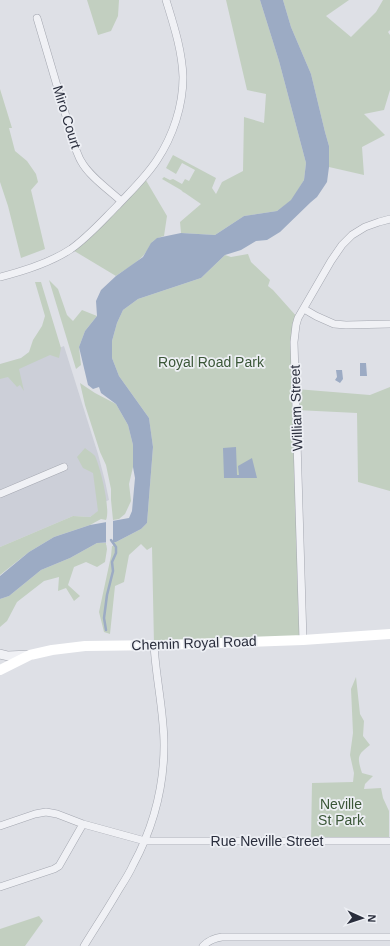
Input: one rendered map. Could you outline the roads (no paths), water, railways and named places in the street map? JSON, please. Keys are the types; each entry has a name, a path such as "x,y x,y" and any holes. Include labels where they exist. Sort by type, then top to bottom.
{"main road":[{"name":"Chemin Royal Road","path":"1,668 30,655 52,650 85,646 303,640 390,634"}],"street":[{"path":"0,277 39,265 71,249 90,234 140,182 158,160 170,137 178,115 183,78 182,55 166,0"},
{"name":"Miro Court","path":"37,18 76,150 81,162 93,176 121,201"},
{"name":"William Street","path":"303,640 294,342 296,325 298,318 342,245 352,235 365,227 390,219"},
{"path":"304,309 334,324 390,324"},
{"path":"0,494 64,467"},
{"path":"84,946 133,866 152,823 159,796 164,757 164,734 154,645"},
{"path":"0,654 8,656 30,655"},
{"name":"Rue Neville Street","path":"0,826 35,814 46,812 145,841 390,841"},
{"path":"0,887 54,869 58,866 83,824"},
{"path":"203,946 215,938 222,937 390,937"}],"water":[{"path":"260,0 283,0 291,27 311,74 329,146 327,182 317,197 280,232 267,240 256,241 241,250 225,255 201,278 138,299 123,310 117,323 112,341 112,358 119,376 149,418 153,447 147,523 141,529 116,542 97,543 70,558 41,570 9,596 0,599 0,576 29,552 54,537 90,525 129,518 132,511 135,478 133,467 133,445 128,425 116,404 101,393 99,387 93,389 88,385 79,347 85,331 97,316 96,301 101,290 116,276 143,257 151,243 157,238 181,233 215,235 244,216 277,211 291,200 304,180 306,163 279,61"},
{"path":"360,363 366,363 367,376 360,376"},
{"path":"336,370 342,370 343,379 340,383 335,380 337,377"},
{"path":"236,447 237,475 239,475 238,466 252,458 257,478 224,478 223,448"}],"waterway":[{"path":"106,630 104,618 107,595 113,571 112,562 116,553 116,547 111,540"}],"park label":[{"name":"Royal Road Park","path":"211,362"},
{"name":"Neville St Park","path":"341,812"}]}
